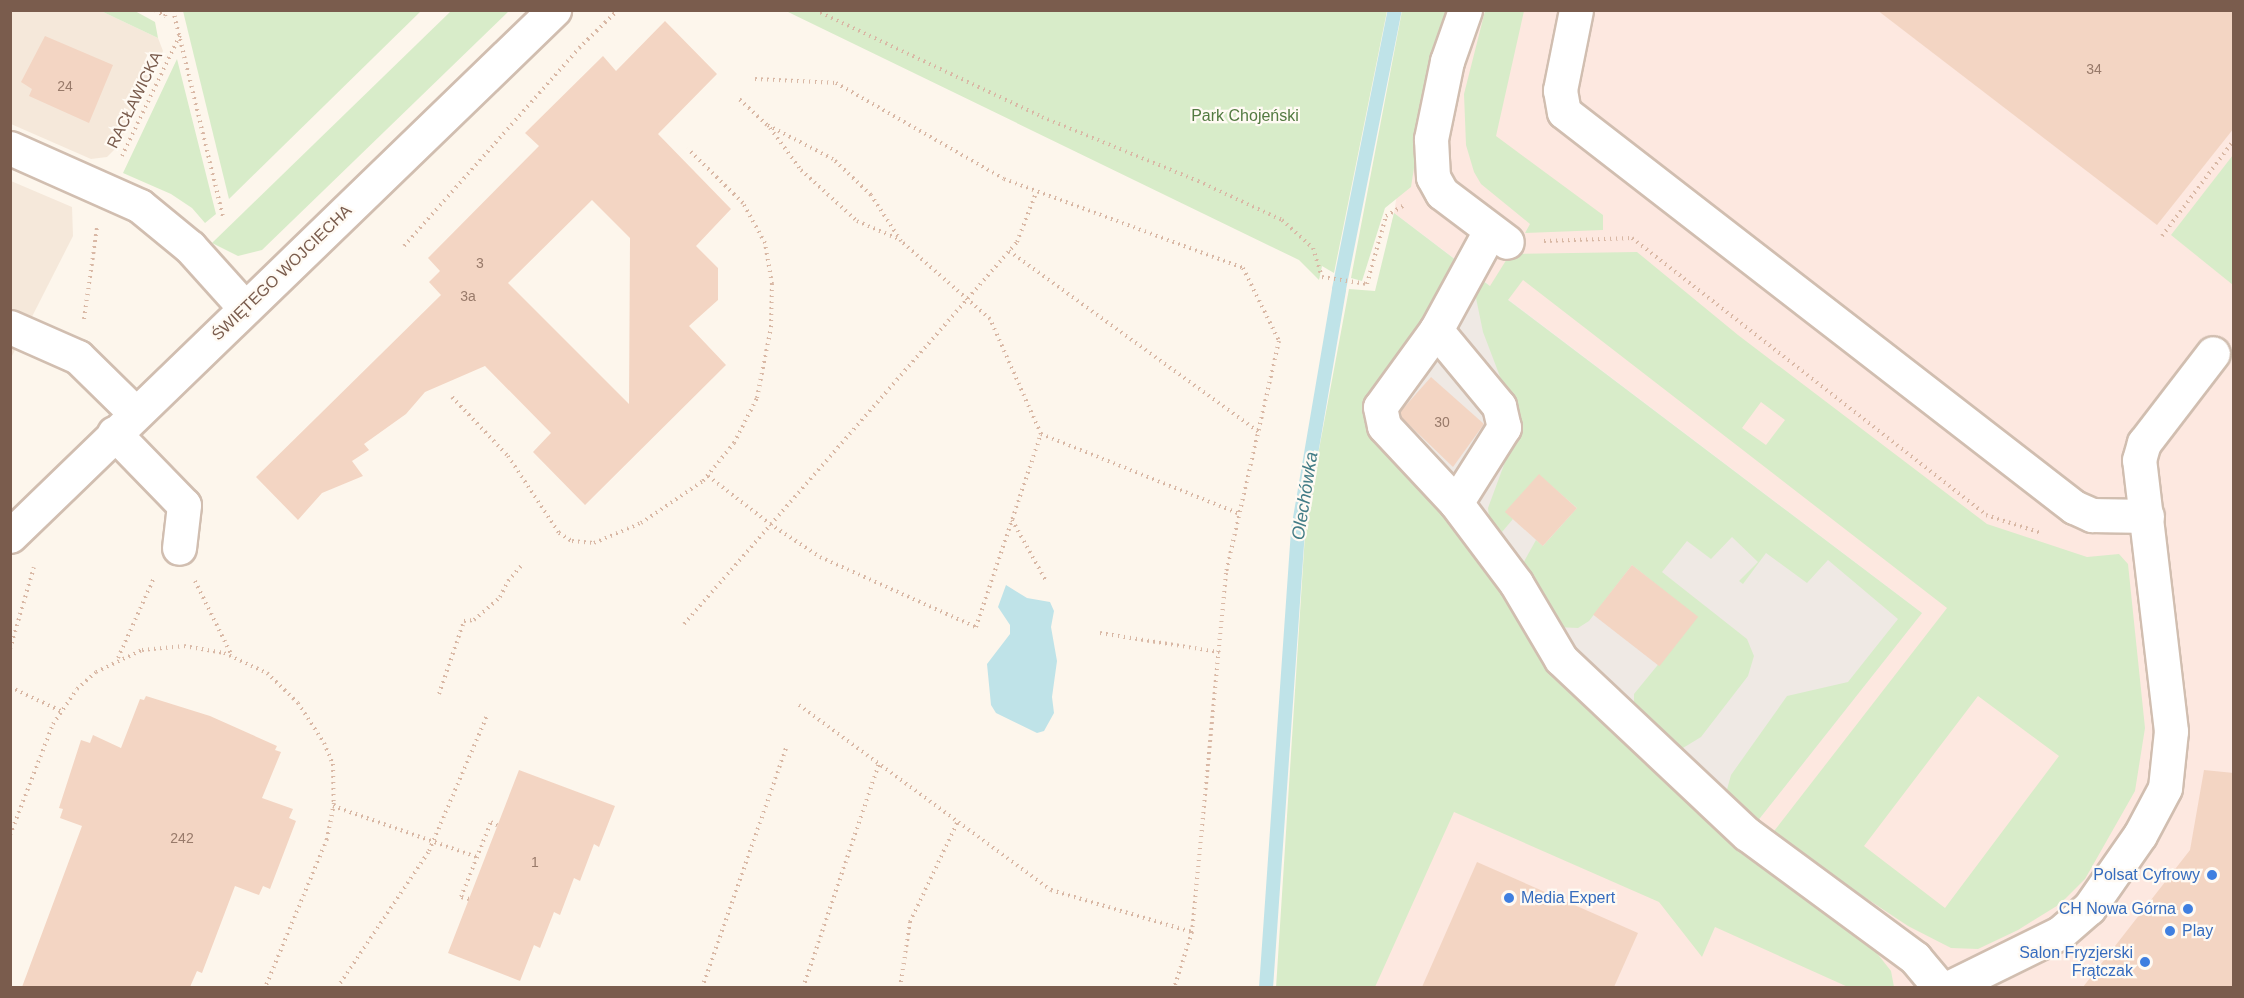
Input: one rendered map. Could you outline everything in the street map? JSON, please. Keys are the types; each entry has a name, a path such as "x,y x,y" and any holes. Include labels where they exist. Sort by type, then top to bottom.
{"street":[{"name":"ŚWIĘTEGO WOJCIECHA","path":"10,536 124,423 554,10"},
{"path":"1465,10 1447,61 1431,139 1433,177 1442,193 1499,236 1436,330 1380,407 1384,426 1456,503 1515,583 1561,659 1748,834 1915,958 1940,987"},
{"path":"1576,10 1560,90 1564,112 2074,507 2092,515 2147,516"},
{"path":"10,147 140,207 190,247 244,308"},
{"path":"10,327 78,357 184,505 179,548"},
{"path":"1436,330 1499,406 1504,427 1456,503"},
{"path":"1948,987 2060,933 2089,908 2140,835 2165,788 2171,763 2171,731 2139,460 2144,443 2213,353"}],"path":[{"path":"155,10 165,16 167,10"},
{"path":"173,10 224,217"},
{"path":"404,246 579,48 618,10"},
{"path":"815,10 1042,117 1198,180 1282,220 1313,248 1322,277 1360,285 1367,284 1386,216 1395,207 1442,193"},
{"name":"RACŁAWICKA","path":"117,167 180,35"},
{"path":"755,78 836,83 1004,179 1036,193 1243,268 1279,341 1260,433 1238,513 1226,573 1192,932 1174,987"},
{"path":"737,97 767,125 801,170 857,221 901,241"},
{"path":"708,476 770,524 828,560 976,627 1041,434 990,319 901,241 870,195 833,159 767,125"},
{"path":"2162,236 2234,140"},
{"path":"452,397 508,456 559,533 572,542 594,543 641,524 677,502 708,476 734,444 757,398 771,327 772,284 765,243 743,203 687,148"},
{"path":"684,624 1017,242 1036,193"},
{"path":"78,357 98,221"},
{"path":"1499,236 1632,238 1986,514 2047,536"},
{"path":"1009,251 1260,433"},
{"path":"1041,434 1238,513"},
{"path":"1011,520 1045,579"},
{"path":"118,659 160,565 179,548 232,656"},
{"path":"10,649 36,558"},
{"path":"438,694 464,621 474,620 500,597 508,581 522,565"},
{"path":"1100,633 1219,652"},
{"path":"10,835 61,711 77,688 118,659 142,650 184,646 206,648 232,656 267,673 310,719 333,764 333,806 327,839 265,987"},
{"path":"10,687 61,711"},
{"path":"799,705 1051,890 1192,932"},
{"path":"337,987 433,841 488,717"},
{"path":"702,987 786,748"},
{"path":"803,987 879,764"},
{"path":"333,806 477,857"},
{"path":"469,899 461,897 490,822 497,825"},
{"path":"900,987 910,922 958,822"}],"shaded area":[{"path":"11,11 101,11 158,38 163,51 117,147 107,157 91,159 11,124"},
{"path":"1426,11 2233,11 2233,987 1288,988 1326,526 1922,613 1394,213"},
{"path":"11,181 72,207 73,236 11,358"},
{"path":"1394,213 1922,613 1756,823 1326,526"}],"green space":[{"path":"183,10 421,11 229,199"},
{"path":"101,11 135,11 155,22 158,38"},
{"path":"451,11 509,11 262,250 238,256 212,243"},
{"name":"Park Chojeński","path":"786,11 1387,11 1334,273 1322,266 1319,280 1299,260"},
{"path":"1402,11 1448,11 1424,104 1411,187 1385,208 1362,281 1351,278"},
{"path":"1485,11 1524,11 1496,136 1603,215 1603,230 1525,233 1530,224 1481,184 1474,172 1466,145 1464,94"},
{"path":"177,59 216,214 205,223 192,208 171,194 123,173"},
{"path":"2233,155 2233,285 2171,235"},
{"path":"1394,213 1457,261 1369,417 1739,845 1876,952 1891,971 1894,987 1848,987 1715,927 1702,957 1659,902 1454,812 1375,987 1276,988 1306,519 1349,289 1375,291"},
{"path":"1637,252 1738,335 1987,524 2087,557 2119,554 2128,564 2145,728 2135,791 2085,879 2060,904 2018,930 1978,949 1951,948 1908,926 1771,835 1947,608 1523,280 1508,300 1922,613 1756,823 1726,793 1731,775 1787,696 1848,682 1898,619 1828,560 1807,583 1766,553 1743,584 1739,581 1758,562 1732,537 1711,559 1687,541 1662,572 1747,639 1754,656 1748,676 1701,737 1678,751 1634,711 1634,694 1697,617 1632,565 1589,621 1578,628 1556,627 1521,567 1536,540 1543,546 1577,508 1539,475 1506,512 1513,519 1502,532 1489,518 1488,508 1516,432 1515,416 1483,332 1476,298 1480,279 1490,286 1510,254","holes":["1761,402 1785,420 1766,445 1742,428","1978,696 2059,756 1945,908 1864,846"]}],"water":[{"path":"1006,585 1027,598 1050,602 1054,611 1051,627 1057,661 1052,697 1054,713 1044,731 1037,733 996,713 991,705 987,664 1010,634 1010,625 998,607"}],"building":[{"path":"1877,10 2234,10 2234,128 2157,225"},
{"path":"665,21 717,74 658,134 731,209 696,246 718,268 718,300 689,326 726,365 585,505 533,452 551,433 485,366 425,392 406,414 364,444 369,450 352,461 363,476 322,493 298,520 256,477 441,295 429,282 440,271 428,258 539,146 525,133 603,56 616,71","holes":["592,200 630,238 629,404 508,283"]},
{"path":"45,36 113,65 89,123 29,96 32,89 21,82"},
{"path":"1431,377 1484,424 1453,467 1401,417 1400,412"},
{"path":"1539,474 1577,508 1543,546 1505,512"},
{"path":"1632,565 1698,617 1659,666 1593,615"},
{"path":"146,696 210,716 277,746 275,750 281,752 262,798 293,809 289,818 296,821 270,889 263,886 259,895 235,886 202,973 197,971 190,987 22,987 82,826 60,818 63,809 59,808 81,740 90,743 93,735 121,748 140,699 144,700"},
{"path":"519,770 615,806 599,847 594,844 580,881 574,878 560,915 554,912 540,948 534,945 520,981 448,953"},
{"name":"CH Nowa Górna","path":"2204,770 2234,773 2234,987 2083,987 2190,850"},
{"name":"Media Expert","path":"1477,862 1638,933 1614,987 1422,987"}],"waterway":[{"name":"Olechówka","path":"1266,988 1298,530 1339,289 1395,10"}],"place":[{"name":"Polsat Cyfrowy","path":"2212,875"},
{"name":"Media Expert","path":"1509,898"},
{"name":"CH Nowa Górna","path":"2188,909"},
{"name":"Play","path":"2170,931"},
{"name":"Salon Fryzjerski Frątczak","path":"2145,962"}]}
